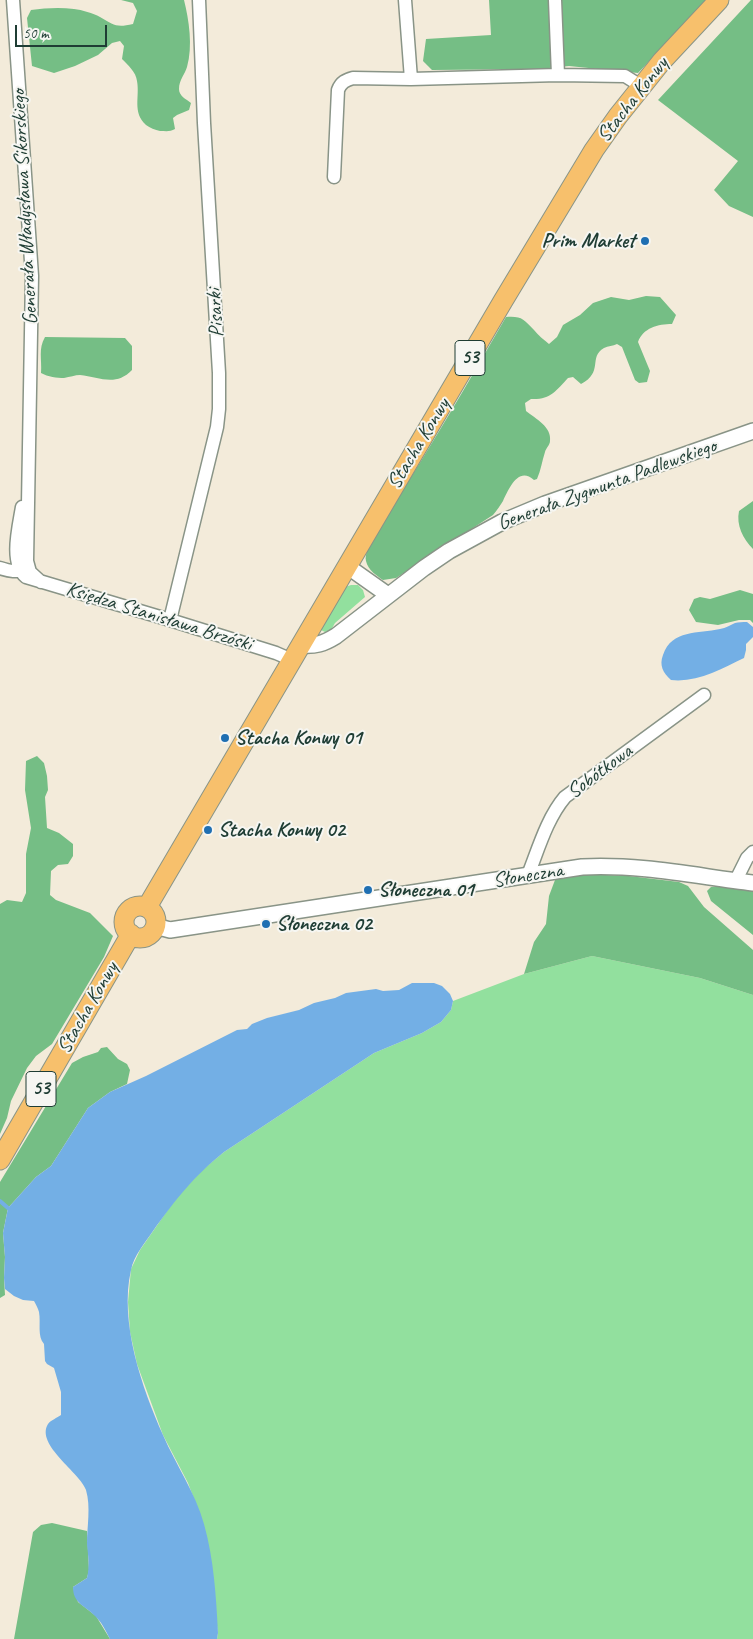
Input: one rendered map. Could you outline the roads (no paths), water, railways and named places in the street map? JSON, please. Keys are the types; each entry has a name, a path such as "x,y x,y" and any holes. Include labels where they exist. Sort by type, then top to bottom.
{"main road":[{"name":"Stacha Konwy","path":"147,907 594,150 641,86 719,0"},
{"path":"133,907 147,907 153,911 156,918 155,926 148,936 142,938 131,934 127,930 124,921 126,914 133,907"},
{"name":"Stacha Konwy","path":"0,1160 131,934"}],"street":[{"name":"Generała Władysława Sikorskiego","path":"13,0 32,276 27,475 28,522 25,572"},
{"name":"Pisarki","path":"170,620 217,427 219,409 219,373 204,123 199,0"},
{"path":"405,0 411,79"},
{"path":"555,0 558,75"},
{"path":"334,177 339,86 347,80 354,78 411,79 558,75 625,76 641,86"},
{"name":"Generała Zygmunta Padlewskiego","path":"296,652 324,643 336,636 388,595 449,551 502,522 545,504 753,430"},
{"path":"347,566 388,595"},
{"path":"0,568 25,572"},
{"name":"Księdza Stanisława Brzóski","path":"25,572 30,572 40,582 276,653 296,652"},
{"name":"Sobótkowa","path":"528,875 548,826 565,797 704,695"},
{"path":"736,880 753,852"},
{"name":"Słoneczna","path":"155,926 170,930 528,875 607,866 646,868 753,883"}],"water":[{"path":"747,622 753,627 753,637 746,644 744,658 709,674 690,679 671,680 664,672 661,662 663,655 667,647 679,637"},
{"path":"412,983 434,983 442,986 450,994 453,1001 451,1010 441,1022 422,1033 374,1053 224,1152 203,1170 177,1199 161,1219 135,1259 128,1290 130,1333 147,1397 168,1446 196,1501 204,1524 212,1565 218,1633 217,1639 110,1639 99,1620 77,1600 73,1592 73,1587 87,1578 88,1574 89,1510 86,1490 76,1475 53,1450 48,1441 46,1432 48,1424 61,1415 61,1392 54,1368 45,1361 38,1309 34,1301 23,1300 5,1289 3,1233 8,1208 36,1177 51,1166 88,1108 110,1092 237,1030 247,1029 252,1024 267,1018 299,1010 346,993 376,989 383,991 399,990"}],"waterway":[{"path":"0,1201 8,1208"}],"place":[{"name":"Prim Market","path":"645,241"},
{"name":"Stacha Konwy 01","path":"225,738"},
{"name":"Stacha Konwy 02","path":"208,830"},
{"name":"Słoneczna 01","path":"368,890"},
{"name":"Słoneczna 02","path":"266,924"}]}
